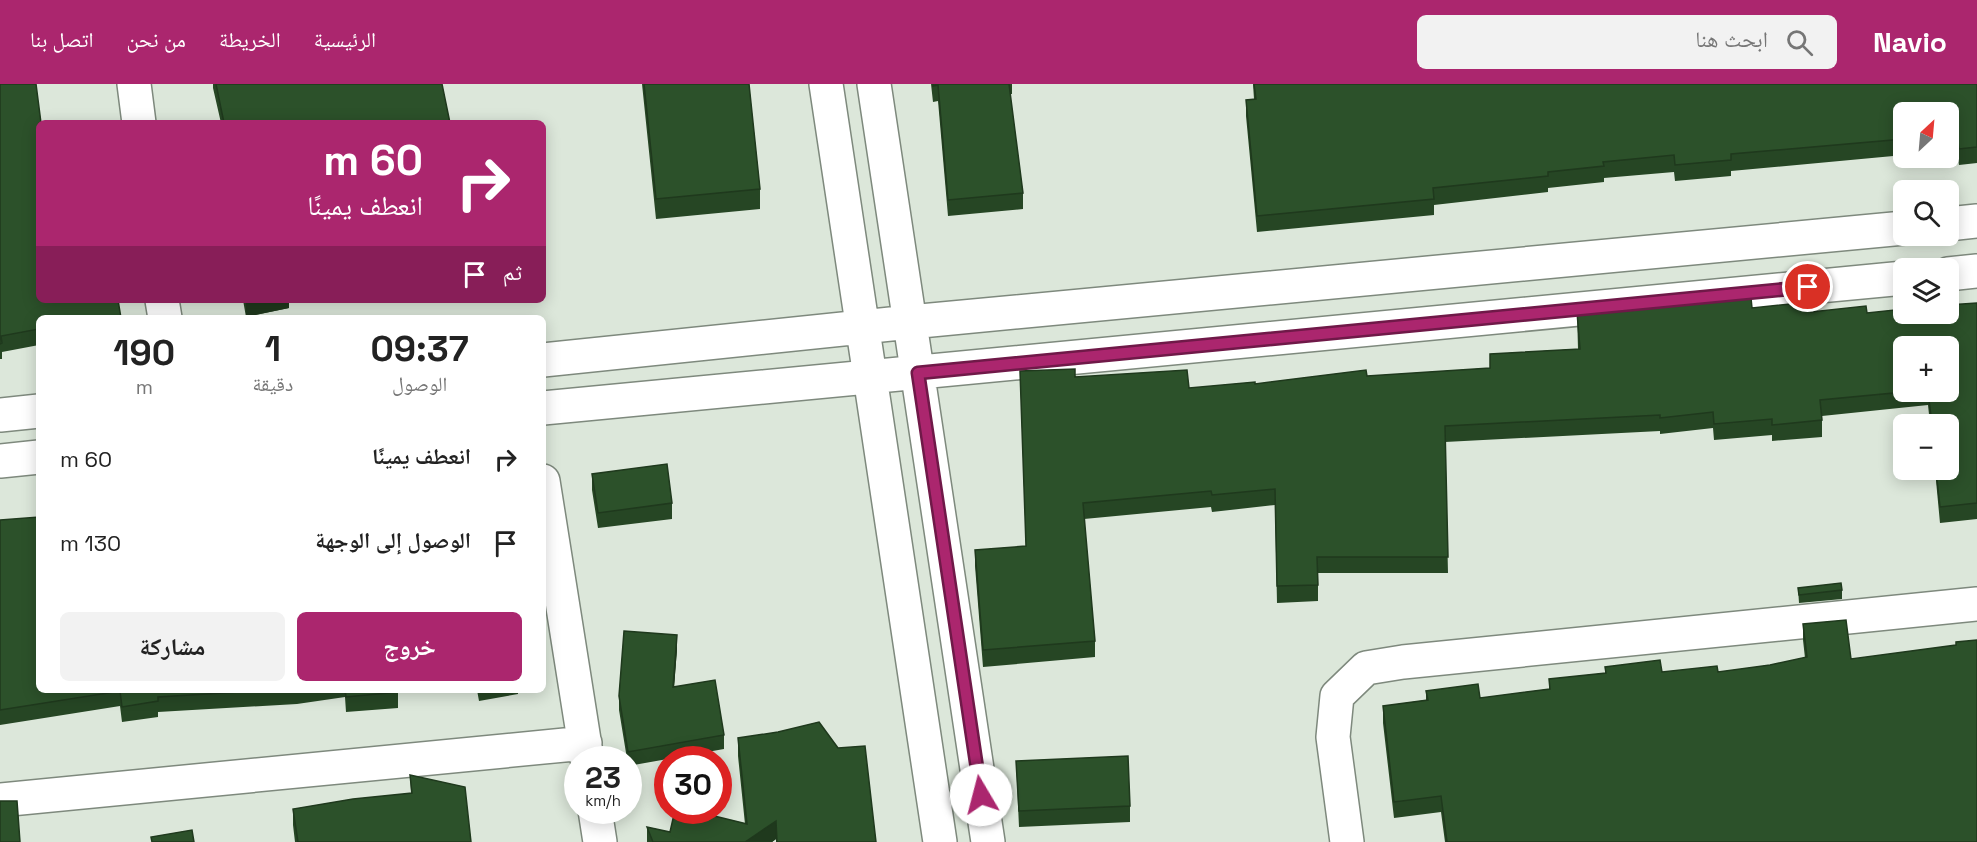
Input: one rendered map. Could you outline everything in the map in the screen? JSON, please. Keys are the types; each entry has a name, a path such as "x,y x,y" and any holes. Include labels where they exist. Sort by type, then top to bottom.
{"street":[{"path":"134,84 139,120"},
{"path":"826,84 940,842"},
{"path":"874,84 988,842"},
{"path":"1959,223 1977,221"},
{"path":"546,360 863,329 910,322 1893,229"},
{"path":"1959,272 1977,271"},
{"path":"546,408 1893,279"},
{"path":"0,415 36,411"},
{"path":"0,461 36,457"},
{"path":"546,500 585,746"},
{"path":"1347,842 1333,737 1337,696 1366,669 1403,662 1977,604"},
{"path":"0,800 564,753"},
{"path":"597,824 600,842"}],"building":[{"path":"0,84 36,84 41,120 36,120 36,303 118,303 120,315 36,315 36,330 1,336 2,343 0,344"},
{"path":"216,84 442,84 449,120 223,120"},
{"path":"644,84 749,84 760,189 656,199"},
{"path":"933,84 1009,84 1023,193 948,200 938,85 933,86"},
{"path":"1254,84 1977,84 1977,147 1959,149 1959,102 1893,102 1893,140 1731,154 1731,160 1675,165 1674,155 1603,162 1604,166 1548,172 1548,176 1433,188 1434,199 1257,216 1246,100 1256,99"},
{"path":"1751,298 1752,308 1810,302 1811,312 1866,306 1867,313 1893,310 1893,324 1959,324 1959,304 1977,303 1977,503 1940,507 1937,480 1959,480 1959,414 1931,414 1929,402 1959,402 1959,336 1893,336 1893,393 1820,400 1822,420 1772,425 1772,419 1714,424 1713,412 1660,418 1660,415 1445,426 1448,557 1317,557 1318,585 1277,586 1275,489 1212,495 1211,491 1083,503 1095,641 983,650 975,550 1026,546 1020,371 1075,369 1075,377 1187,370 1189,388 1255,382 1255,384 1366,370 1367,376 1490,368 1490,354 1580,349 1577,312"},
{"path":"667,464 672,503 598,513 592,474"},
{"path":"36,517 36,693 107,693 0,710 0,520"},
{"path":"1841,583 1842,590 1799,595 1798,588"},
{"path":"1846,620 1851,659 1956,645 1956,642 1977,640 1977,842 1447,842 1441,796 1394,802 1383,706 1428,700 1426,691 1478,684 1480,698 1550,689 1549,679 1606,673 1605,667 1660,660 1662,672 1717,666 1718,672 1770,665 1807,657 1803,624"},
{"path":"624,631 677,635 673,687 715,680 724,735 642,750 642,746 627,746 619,696"},
{"path":"120,693 224,693 158,697 158,701 122,707"},
{"path":"345,693 388,693 346,697"},
{"path":"819,722 838,748 865,746 876,842 777,842 776,821 745,842 653,842 647,827 670,832 672,824 732,824 732,820 747,824 738,738 778,732"},
{"path":"1128,756 1130,806 1019,811 1016,761"},
{"path":"410,775 465,787 471,842 298,842 293,809 353,799 412,793"},
{"path":"0,801 17,801 20,842 0,842"},
{"path":"192,830 194,842 152,842 151,837"}],"route":[{"path":"981,795 918,373 1808,287"}]}
